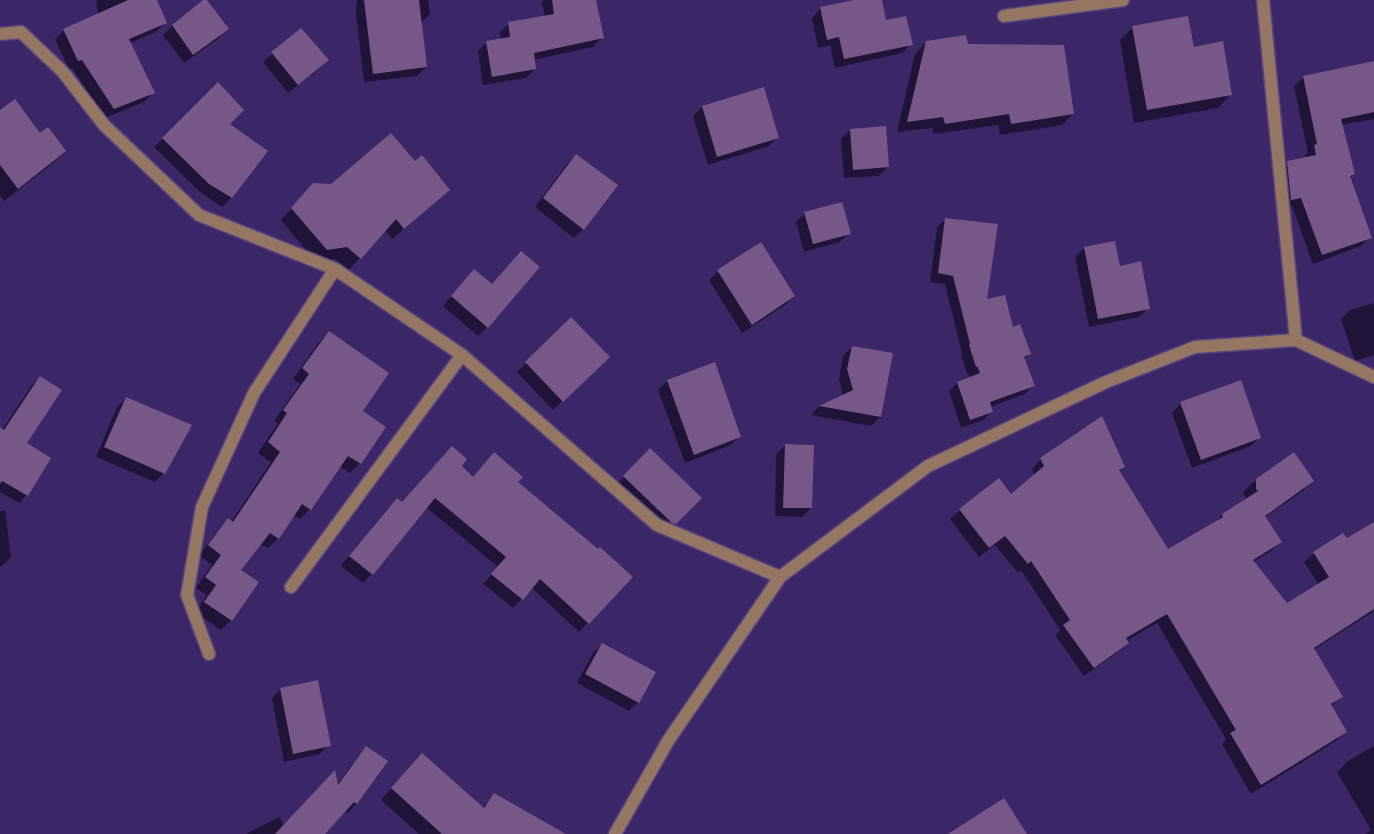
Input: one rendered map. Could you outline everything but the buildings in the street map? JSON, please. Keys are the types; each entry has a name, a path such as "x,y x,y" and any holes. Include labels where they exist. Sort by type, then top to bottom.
{"street":[{"path":"1004,16 1123,0"},
{"path":"1263,0 1296,340"},
{"path":"0,34 21,32 63,72 104,124 199,215 335,269 462,356 657,525 780,577"},
{"path":"209,654 187,595 202,507 254,393 335,269"},
{"path":"614,834 668,741 780,577 928,466 1106,382 1195,347 1296,340 1374,376"},
{"path":"291,587 462,356"}]}
